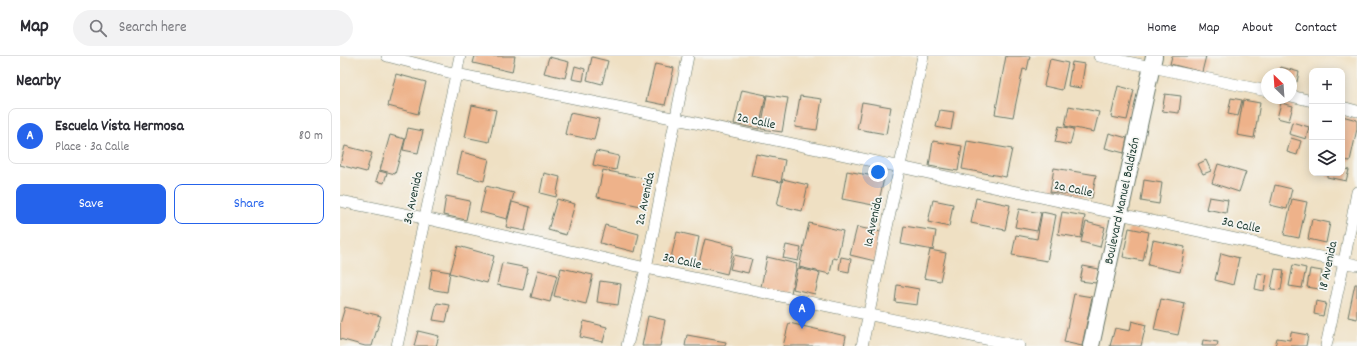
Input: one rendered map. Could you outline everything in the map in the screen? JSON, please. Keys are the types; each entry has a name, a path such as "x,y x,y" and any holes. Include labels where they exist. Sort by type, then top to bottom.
{"main road":[{"name":"Boulevard Manuel Baldizón","path":"1091,346 1153,61"}],"street":[{"name":"2a Calle","path":"387,56 456,74 900,166 1120,215"},
{"name":"3a Avenida","path":"397,346 460,56"},
{"name":"2a Avenida","path":"627,346 646,268 677,119 688,56"},
{"name":"1a Avenida","path":"862,346 923,56"},
{"path":"1100,56 1153,61 1261,89"},
{"path":"1297,97 1309,100"},
{"path":"1345,108 1357,111"},
{"name":"18 Avenida","path":"1326,346 1357,192"},
{"name":"3a Calle","path":"340,201 424,218 646,268 1019,346"},
{"name":"3a Calle","path":"1120,215 1357,265"}],"building":[{"path":"475,56 515,56 512,72 473,63"},
{"path":"1006,56 1030,56 1027,70 1023,69 1013,117 995,114"},
{"path":"1172,56 1206,56 1202,72 1170,64"},
{"path":"549,57 569,62 565,78 544,73"},
{"path":"592,57 608,61 602,84 587,80"},
{"path":"1050,59 1068,63 1062,90 1044,86"},
{"path":"1072,62 1085,64 1081,88 1068,86"},
{"path":"655,64 674,68 665,105 646,101"},
{"path":"575,66 585,69 583,81 572,79"},
{"path":"1297,71 1299,72 1297,82"},
{"path":"396,74 426,82 418,114 388,106"},
{"path":"1118,86 1134,90 1127,120 1111,117"},
{"path":"742,90 766,95 759,129 734,124"},
{"path":"1165,94 1181,96 1179,113 1162,111"},
{"path":"767,95 788,98 782,132 761,129"},
{"path":"800,96 822,99 817,130 795,127"},
{"path":"1231,98 1242,100 1238,116 1228,114"},
{"path":"1243,100 1260,103 1254,138 1237,135"},
{"path":"862,102 891,107 886,134 857,129"},
{"path":"1281,104 1293,106 1289,121 1277,118"},
{"path":"472,105 496,110 489,142 465,137"},
{"path":"1069,106 1099,112 1094,132 1065,126"},
{"path":"940,110 954,112 951,130 936,127"},
{"path":"570,113 599,119 594,140 565,134"},
{"path":"1345,117 1357,120 1357,129 1350,161 1345,160"},
{"path":"1292,122 1309,127 1306,139 1289,134"},
{"path":"1059,126 1074,129 1070,145 1055,142"},
{"path":"408,128 423,131 418,153 403,150"},
{"path":"1109,133 1127,138 1124,153 1105,148"},
{"path":"390,135 405,139 395,174 380,170"},
{"path":"1291,138 1301,141 1297,155 1287,152"},
{"path":"933,141 962,146 958,171 929,166"},
{"path":"967,141 1012,149 1006,177 962,169"},
{"path":"345,146 372,153 366,172 340,165"},
{"path":"596,151 619,156 616,170 593,165"},
{"path":"462,152 489,159 484,181 457,174"},
{"path":"756,154 785,160 781,182 751,176"},
{"path":"1206,160 1211,171 1203,174 1198,164"},
{"path":"1218,164 1246,172 1239,192 1212,183"},
{"path":"1054,168 1096,175 1092,198 1050,192"},
{"path":"1345,169 1349,170 1346,181 1327,177 1345,176"},
{"path":"603,170 647,179 641,206 597,197"},
{"path":"379,171 387,173 384,183 376,181"},
{"path":"847,171 884,178 878,206 842,199"},
{"path":"544,173 560,177 556,197 540,193"},
{"path":"783,179 808,185 802,211 777,205"},
{"path":"1144,180 1162,183 1159,204 1141,201"},
{"path":"1275,185 1292,189 1287,209 1270,205"},
{"path":"486,186 514,193 507,219 480,212"},
{"path":"446,196 470,201 466,220 443,215"},
{"path":"1209,197 1228,200 1226,213 1206,209"},
{"path":"976,198 1010,205 1005,230 971,223"},
{"path":"557,199 575,204 566,235 548,230"},
{"path":"1292,199 1307,202 1299,238 1284,235"},
{"path":"933,200 953,204 949,227 928,222"},
{"path":"512,202 530,207 525,231 506,227"},
{"path":"1019,209 1041,213 1037,231 1015,227"},
{"path":"1042,212 1056,215 1047,261 1012,255 1016,235 1037,239"},
{"path":"1062,212 1085,216 1081,238 1058,234"},
{"path":"1312,219 1330,223 1326,243 1308,239"},
{"path":"1086,222 1105,227 1100,247 1081,242"},
{"path":"809,223 843,231 837,259 833,258 830,274 799,267"},
{"path":"605,225 639,234 635,252 600,243"},
{"path":"904,226 936,231 933,250 901,244"},
{"path":"857,227 881,232 875,261 850,255"},
{"path":"1129,228 1149,232 1143,261 1123,257"},
{"path":"677,232 699,237 693,267 670,262"},
{"path":"705,239 734,246 727,274 698,267"},
{"path":"1153,240 1185,247 1180,272 1148,265"},
{"path":"786,245 801,248 798,261 783,258"},
{"path":"458,246 494,256 487,283 450,273"},
{"path":"930,250 946,253 940,281 924,278"},
{"path":"1221,253 1239,258 1233,285 1215,280"},
{"path":"734,255 752,259 748,273 730,269"},
{"path":"767,257 797,264 791,293 761,287"},
{"path":"841,257 851,259 849,272 839,270"},
{"path":"502,263 528,268 523,290 497,285"},
{"path":"1293,265 1306,268 1302,288 1289,286"},
{"path":"1083,266 1099,269 1096,283 1080,281"},
{"path":"561,268 593,275 586,304 554,296"},
{"path":"798,268 820,273 815,294 793,289"},
{"path":"432,269 450,272 447,292 429,289"},
{"path":"1275,269 1284,270 1281,290 1271,289"},
{"path":"1310,269 1322,271 1319,289 1307,287"},
{"path":"538,270 557,275 550,302 531,297"},
{"path":"1258,273 1267,275 1264,291 1255,289"},
{"path":"600,281 621,284 618,305 597,302"},
{"path":"1355,284 1357,284 1357,319 1348,317"},
{"path":"897,285 919,289 917,305 895,302"},
{"path":"1074,294 1092,297 1082,346 1064,342"},
{"path":"1161,299 1185,304 1178,335 1154,330"},
{"path":"1316,301 1326,303 1323,316 1314,314"},
{"path":"437,303 450,305 446,322 433,320"},
{"path":"345,307 381,316 372,346 365,346 340,339 340,324"},
{"path":"648,316 665,320 660,346 642,346"},
{"path":"584,321 607,327 603,342 580,337"},
{"path":"1132,321 1146,325 1141,346 1110,346 1115,328 1130,331"},
{"path":"789,323 846,336 844,346 783,346"},
{"path":"418,331 439,336 436,346 414,346"},
{"path":"1291,332 1308,335 1306,346 1275,346 1277,338 1290,340"},
{"path":"687,335 726,342 725,346 685,346"},
{"path":"1203,340 1218,342 1217,346 1202,346"}],"place":[{"name":"Escuela Vista Hermosa","path":"802,329"}]}
